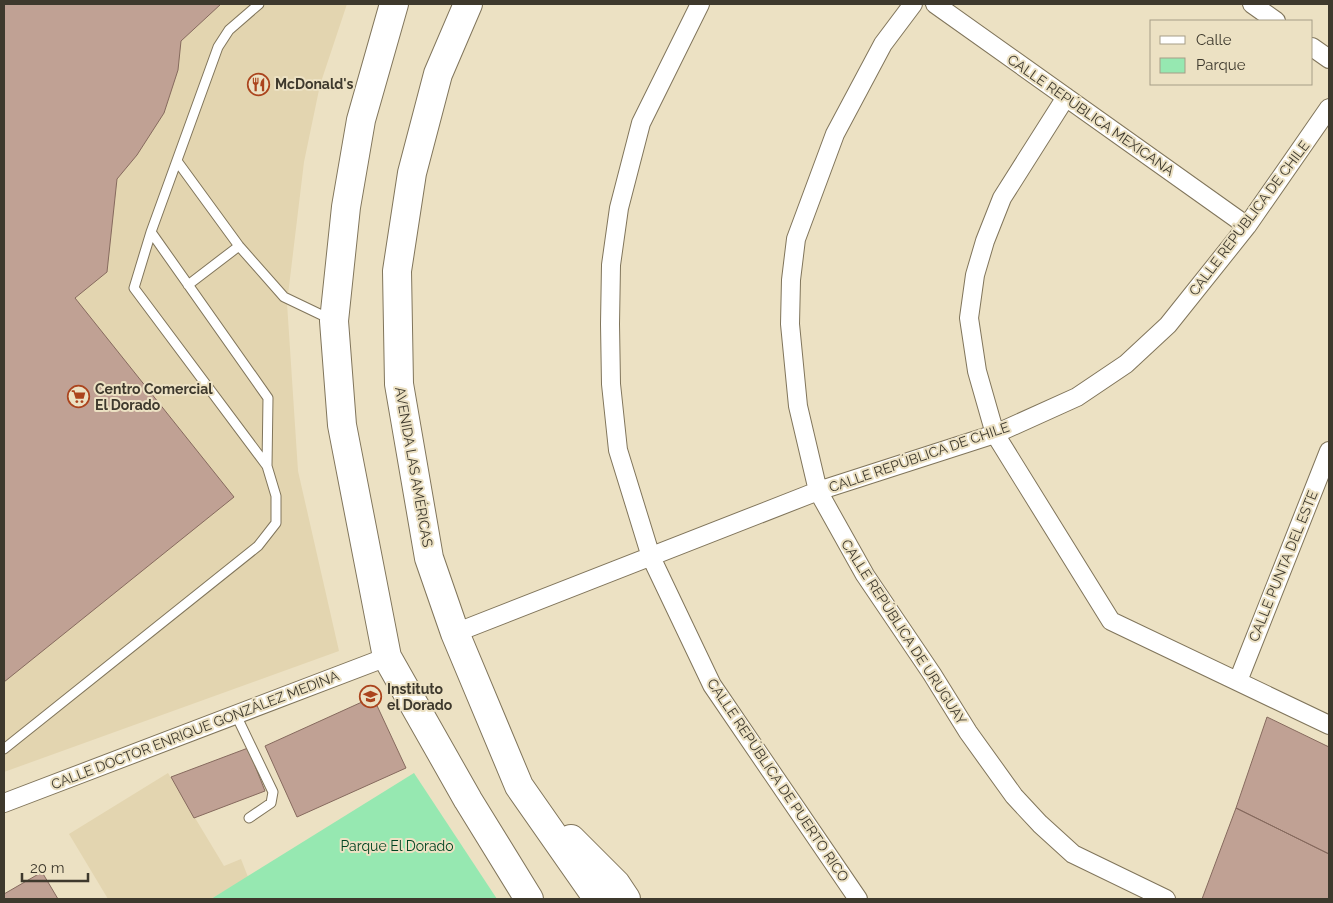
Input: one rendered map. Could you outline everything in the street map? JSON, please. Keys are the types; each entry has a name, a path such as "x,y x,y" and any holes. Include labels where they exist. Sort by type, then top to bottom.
{"main road":[{"path":"394,4 361,120 346,207 334,321 342,425 386,657 468,800 530,899"},
{"name":"AVENIDA LAS AMÉRICAS","path":"468,4 438,74 412,173 398,271 399,384 429,558 455,633 519,786 598,899"},
{"path":"519,786 616,884 626,899"}],"street":[{"name":"CALLE REPÚBLICA DE PUERTO RICO","path":"700,4 641,123 619,208 611,265 610,324 611,384 618,450 651,557 712,685 858,899"},
{"name":"CALLE REPÚBLICA DE URUGUAY","path":"913,4 883,44 835,134 796,239 791,280 790,324 798,406 818,492 865,575 932,674 968,732 1014,796 1040,824 1073,854 1166,899"},
{"name":"CALLE REPÚBLICA MEXICANA","path":"935,4 1247,226"},
{"path":"1252,4 1275,20"},
{"path":"1313,48 1329,59"},
{"path":"1066,97 1002,198 985,241 976,275 970,318 977,371 995,434 1112,621 1329,726"},
{"name":"CALLE REPÚBLICA DE CHILE","path":"455,633 818,492 995,434 1077,397 1126,364 1168,325 1247,226 1329,108"},
{"name":"CALLE PUNTA DEL ESTE","path":"1238,681 1329,451"},
{"name":"CALLE DOCTOR ENRIQUE GONZÁLEZ MEDINA","path":"4,803 386,657"}],"lane":[{"path":"259,4 229,30 218,47 151,232 134,288 267,466"},
{"path":"177,161 239,246 284,297 334,321"},
{"path":"4,749 258,546 276,523 276,496 267,466 268,398 151,232"},
{"path":"188,285 239,246"},
{"path":"236,715 274,792 271,803 249,818"}],"shaded area":[{"name":"Centro Comercial El Dorado","path":"4,4 347,4 320,85 304,162 287,303 298,471 339,651 4,772"},
{"path":"168,773 224,866 241,859 248,877 211,899 108,899 69,834"}],"green space":[{"name":"Parque El Dorado","path":"414,773 497,899 211,899"}],"building":[{"name":"Centro Comercial El Dorado","path":"4,4 221,4 181,41 178,70 164,113 137,155 117,179 107,272 75,298 234,497 4,682"},
{"path":"373,697 406,768 297,817 265,746"},
{"path":"1267,717 1329,747 1329,854 1236,808"},
{"path":"248,748 265,791 194,818 171,777"},
{"path":"1236,808 1329,854 1329,899 1202,899"},
{"path":"42,872 58,899 4,899 4,894"}],"place":[{"name":"McDonald's","path":"259,84"},
{"name":"Centro Comercial El Dorado","path":"79,397"},
{"name":"Instituto el Dorado","path":"371,697"}]}
